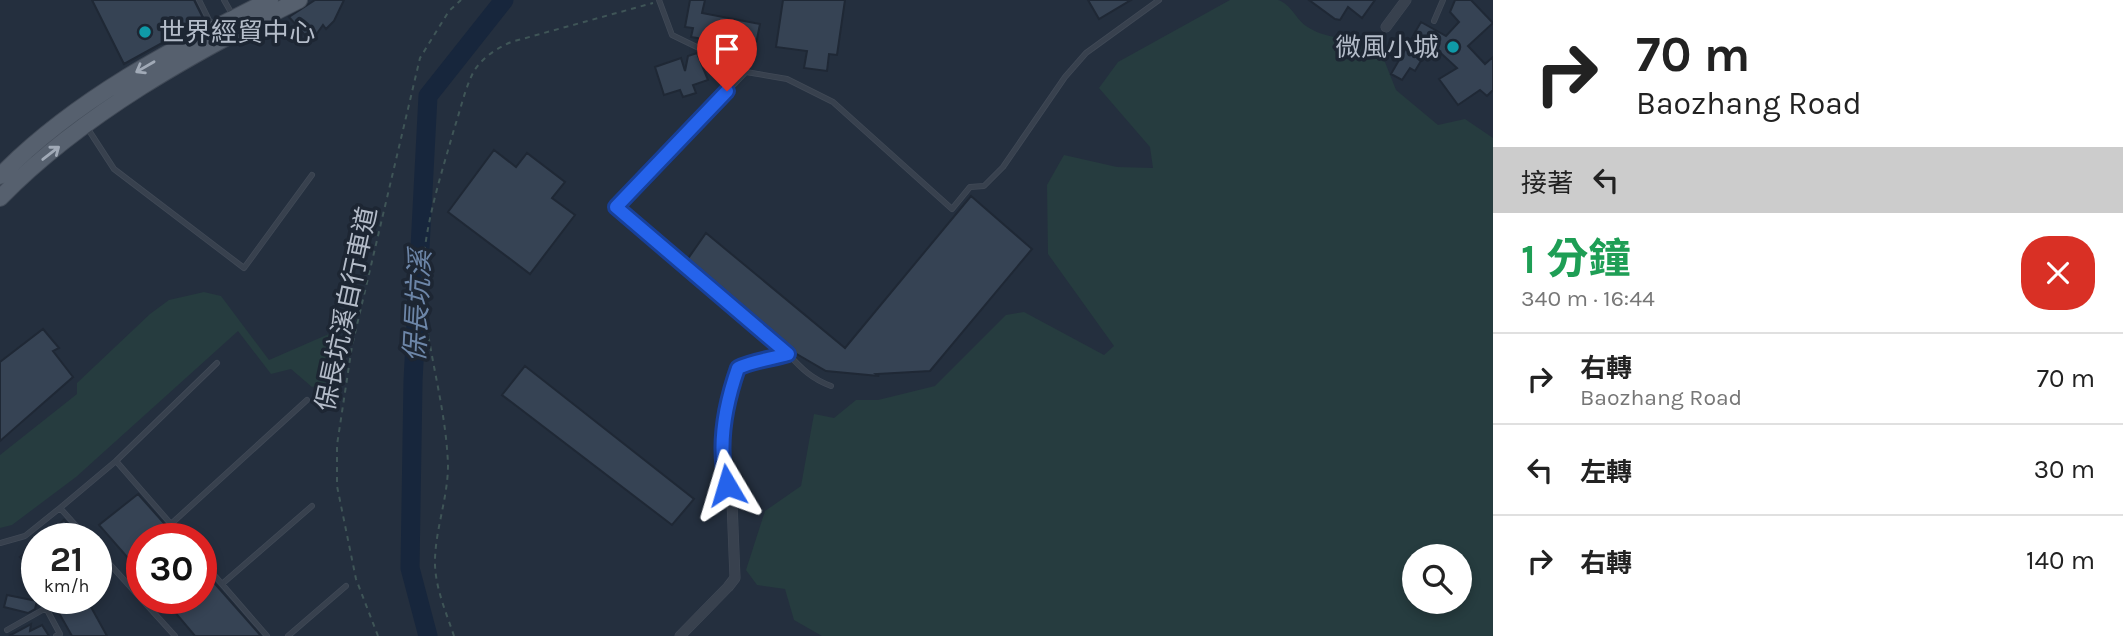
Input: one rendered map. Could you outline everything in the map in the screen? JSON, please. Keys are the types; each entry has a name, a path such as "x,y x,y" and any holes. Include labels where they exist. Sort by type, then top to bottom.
{"main road":[{"path":"0,176 72,115 117,83 270,0"},
{"path":"0,198 23,174 115,105 233,33 299,0"}],"street":[{"path":"1386,27 1406,0"},
{"path":"680,636 735,578 732,502 723,467 727,407 738,368 788,354"}],"lane":[{"path":"199,0 214,29"},
{"path":"224,0 234,18"},
{"path":"659,0 672,35 704,50 719,63 746,72 787,79 833,102 952,209 970,187 984,186 1003,167 1065,77 1086,53 1159,0"},
{"path":"1434,21 1443,0"},
{"path":"746,72 616,207 816,381 831,386"},
{"path":"86,125 114,169 244,268 312,175"},
{"path":"0,543 25,536 60,508 116,461 217,363"},
{"path":"172,523 307,400"},
{"path":"116,461 170,523"},
{"path":"222,584 312,506"},
{"path":"60,508 74,523"},
{"path":"112,567 175,636"},
{"path":"217,578 267,636"},
{"path":"288,636 346,586"},
{"path":"7,630 46,608 59,635"}],"path":[{"name":"保長坑溪自行車道","path":"378,636 356,579 337,486 337,445 352,346 420,58 449,11 461,0"},
{"path":"454,636 438,584 435,560 447,490 448,466 445,425 423,290 427,240 438,184 469,83 484,59 510,41 659,0"}],"green space":[{"path":"1230,0 1278,0 1302,23 1322,34 1377,42 1396,90 1438,125 1465,119 1493,138 1493,636 822,636 794,620 785,589 757,585 746,570 765,511 801,486 814,414 834,418 856,400 878,400 935,386 1006,315 1024,312 1104,355 1114,346 1048,254 1047,185 1064,155 1117,167 1153,168 1150,147 1099,88 1118,62"},
{"path":"204,292 221,296 269,360 338,330 345,353 327,382 312,387 291,369 271,374 238,331 76,477 12,525 0,528 0,455 77,394 77,383 150,314 169,300"}],"building":[{"name":"世界經貿中心","path":"92,0 194,0 204,20 124,64"},
{"path":"315,0 344,0 334,21 326,29 323,25 311,42 289,17"},
{"path":"690,0 705,0 702,13 760,24 755,49 737,46 735,57 719,53 721,45 726,43 691,37 693,28 685,27"},
{"path":"783,0 845,0 837,55 829,54 827,71 804,68 807,51 776,47"},
{"path":"1088,0 1131,0 1099,19"},
{"path":"1309,0 1375,0 1362,18 1348,7 1340,20"},
{"path":"1455,0 1471,0 1493,23 1468,46 1485,64 1493,57 1493,90 1487,96 1480,90 1458,105 1439,79 1457,68 1431,44 1415,71 1410,68 1402,80 1391,74 1421,22 1446,36 1459,22 1450,12"},
{"path":"697,53 708,80 693,85 696,93 683,97 680,90 664,95 655,67 681,58 685,71 688,56"},
{"path":"494,150 516,167 527,153 565,182 552,198 575,215 530,274 448,212"},
{"path":"971,196 1032,249 930,371 876,374 879,376 826,371 795,353 687,260 706,233 845,348"},
{"path":"43,329 59,348 53,351 73,377 0,441 0,362"},
{"path":"525,366 694,499 672,525 502,395"},
{"path":"138,494 164,523 126,523 126,556 112,540 112,523 102,523"},
{"path":"217,586 261,636 195,636 176,614 217,614"},
{"path":"7,595 21,598 21,611 4,607"},
{"path":"60,614 95,614 107,636 72,636"},
{"path":"31,624 30,631 42,625 49,636 9,636"}],"waterway":[{"name":"保長坑溪","path":"428,636 410,568 413,381 428,96 504,0"}],"place":[{"name":"世界經貿中心","path":"145,32"},
{"name":"微風小城","path":"1453,47"}],"route":[{"path":"727,91 616,207 788,354 738,368 725,424 723,467 727,485"}]}
